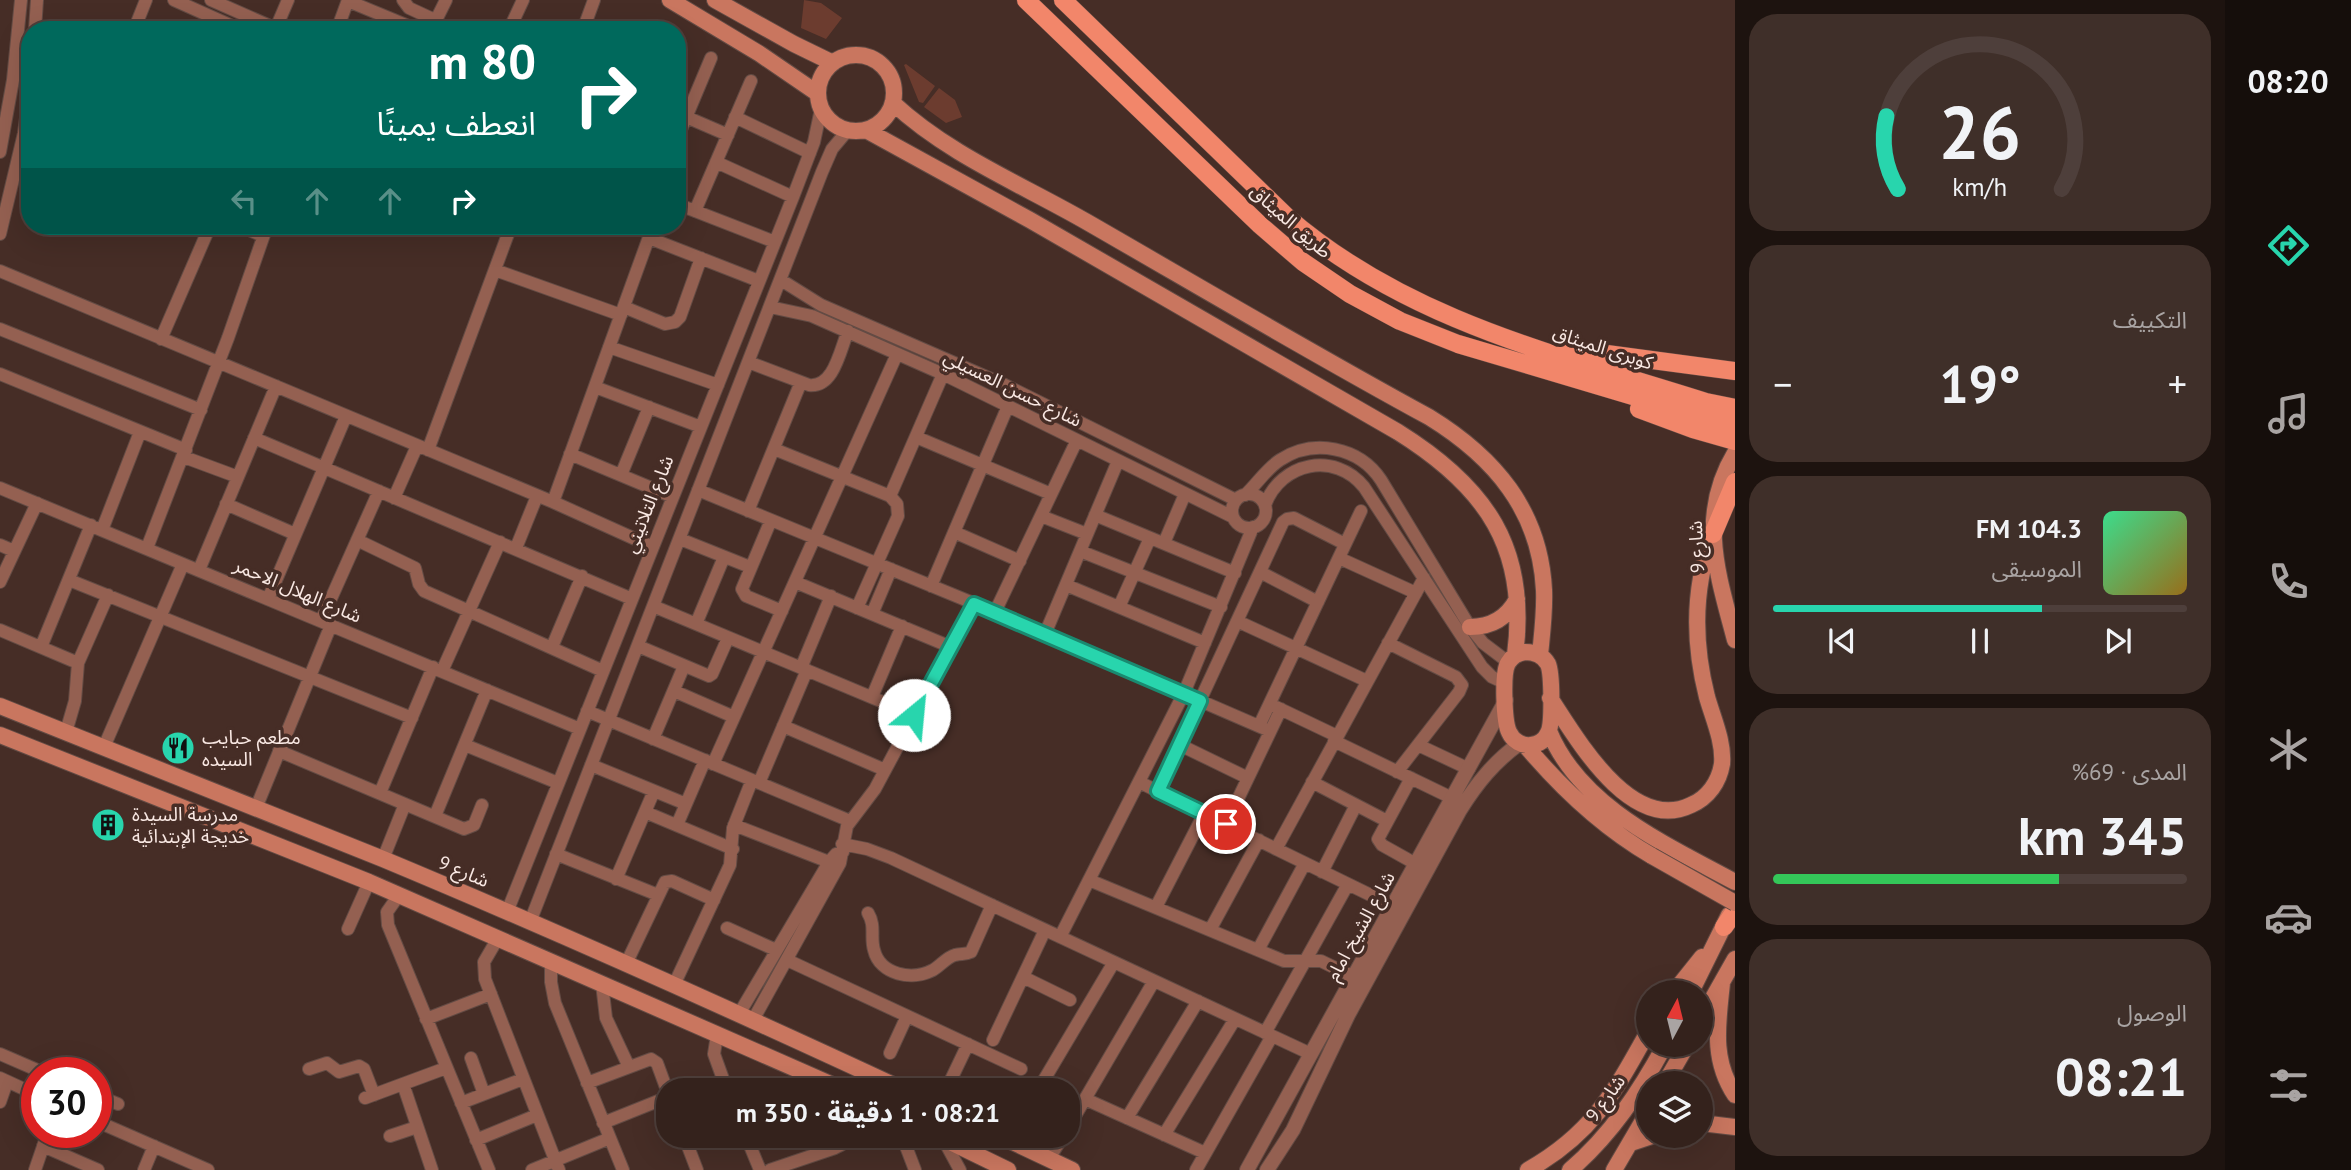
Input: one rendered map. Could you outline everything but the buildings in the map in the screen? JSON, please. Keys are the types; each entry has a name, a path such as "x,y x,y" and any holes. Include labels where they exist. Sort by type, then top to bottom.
{"main road":[{"path":"670,0 740,42 819,101 835,125 848,130 866,130 1030,220 1398,432 1433,455 1470,488 1490,515 1508,556 1517,599 1512,659 1505,683 1508,729 1512,737 1523,744 1587,811 1618,835 1735,902 1697,980"},
{"path":"715,0 793,44 833,62"},
{"name":"طريق الميثاق","path":"1026,0 1260,225 1326,279 1374,308 1426,332 1490,355 1585,383"},
{"name":"طريق الميثاق","path":"1063,0 1306,233 1377,282 1460,321"},
{"path":"819,101 823,73 833,62 855,55 863,55 877,62 892,79 893,103 886,117 866,130"},
{"path":"893,103 925,131 955,150 1059,206 1429,417 1480,453 1513,493 1535,540 1544,591 1540,655 1549,668 1549,731 1565,762 1580,780 1627,819 1735,883"},
{"name":"كوبرى الميثاق","path":"1460,321 1735,424"},
{"path":"1526,344 1735,371"},
{"path":"1585,383 1640,409 1735,441"},
{"name":"كوبرى الميثاق","path":"1585,383 1681,402 1735,408"},
{"name":"شارع 9","path":"1735,453 1717,496 1713,534 1716,569 1735,640"},
{"path":"1550,698 1591,759 1621,789 1642,804 1659,810 1677,810 1695,804 1709,793 1721,769 1722,751 1701,670 1697,609 1701,569 1735,482"},
{"path":"1470,627 1485,626 1498,621 1510,611 1517,599"},
{"path":"1512,659 1525,652 1540,655"},
{"name":"شارع 9","path":"0,706 383,859 674,985 878,1078"},
{"path":"1523,744 1540,742 1549,731"},
{"path":"0,735 400,895 815,1078"},
{"path":"1684,980 1720,935 1735,911"},
{"path":"1713,998 1735,959"},
{"path":"1722,982 1717,1054 1724,1076 1735,1095"},
{"path":"1528,1170 1557,1152 1595,1118 1615,1091 1636,1053"},
{"name":"شارع 9","path":"1570,1170 1623,1114 1658,1057"},
{"path":"1713,1124 1735,1127"},
{"path":"1614,1170 1636,1134"},
{"path":"1631,1143 1636,1141"},
{"path":"963,1148 1008,1170"},
{"path":"1028,1148 1072,1170"}],"street":[{"path":"0,152 21,0"},
{"path":"36,21 37,0"},
{"path":"138,21 146,0"},
{"path":"174,0 221,21"},
{"path":"281,21 288,0"},
{"path":"340,21 348,0 397,21"},
{"path":"403,0 409,8 427,21"},
{"path":"435,21 446,0"},
{"path":"513,21 523,0"},
{"path":"586,21 594,0"},
{"path":"218,1 261,21"},
{"path":"686,107 710,58"},
{"path":"695,211 751,81"},
{"name":"شارع التلاتيني","path":"507,912 810,153 819,101"},
{"path":"686,117 728,135"},
{"path":"735,117 810,153"},
{"path":"530,922 826,160 848,130"},
{"path":"0,234 21,156"},
{"path":"716,162 793,197"},
{"path":"686,208 775,242"},
{"path":"161,339 206,235"},
{"path":"147,548 185,453 264,235"},
{"path":"394,498 423,448 508,235"},
{"path":"553,502 650,235"},
{"path":"657,235 701,258 759,281"},
{"path":"495,270 666,324 675,322 680,317 701,258"},
{"path":"0,271 553,502 653,547"},
{"name":"شارع حسن العسيلي","path":"780,280 827,308 1038,401 1241,498"},
{"path":"790,310 797,292"},
{"name":"شارع حسن العسيلي","path":"770,307 790,310 848,331 943,374 1233,517"},
{"path":"0,329 201,410"},
{"path":"748,362 814,386 826,382 848,331"},
{"path":"609,347 718,385"},
{"path":"677,825 734,717 897,354"},
{"path":"0,374 238,477"},
{"path":"890,496 943,374"},
{"path":"748,511 802,382"},
{"path":"199,570 276,386"},
{"path":"594,387 701,427"},
{"path":"931,586 1008,406"},
{"path":"621,475 649,407"},
{"path":"268,599 346,416"},
{"path":"41,647 69,579 139,432"},
{"path":"916,437 1051,494"},
{"path":"254,438 632,599"},
{"path":"995,612 1077,440"},
{"path":"1241,498 1257,496 1265,505 1263,521 1253,527 1241,526 1233,517 1233,508 1241,498 1272,466 1295,452 1312,448 1330,448 1356,456 1376,473 1470,627 1483,643 1512,659"},
{"path":"774,449 890,496 897,504 898,516 858,608"},
{"path":"570,454 673,497"},
{"path":"1045,634 1118,461"},
{"path":"1265,505 1275,486 1298,469 1320,465 1342,469 1354,477 1364,487 1482,667 1492,677 1505,683"},
{"name":"شارع الهلال الاحمر","path":"0,488 580,729"},
{"path":"698,490 995,612 1265,728"},
{"path":"256,808 310,677 326,623 357,540 379,491"},
{"path":"1164,543 1185,494"},
{"path":"516,548 537,496"},
{"path":"0,582 37,503"},
{"path":"226,505 295,534"},
{"path":"1226,824 1248,778 1296,648 1361,512"},
{"path":"1096,515 1235,573"},
{"path":"1041,516 1087,534"},
{"path":"1158,791 1283,522 1294,518 1345,544"},
{"path":"771,520 742,586 744,594 782,611"},
{"path":"1060,937 1184,693 1253,527"},
{"path":"954,532 1020,561"},
{"path":"1119,607 1150,538"},
{"path":"680,539 750,567"},
{"path":"357,540 415,568 419,584 424,591 603,671"},
{"path":"380,793 412,718 469,611 500,542"},
{"path":"0,545 14,551"},
{"path":"1080,551 1221,607"},
{"path":"696,624 724,557"},
{"path":"1339,558 1416,593"},
{"path":"104,747 183,564"},
{"path":"872,614 891,569"},
{"path":"1260,572 1318,602"},
{"path":"552,648 582,576"},
{"path":"1276,849 1424,578"},
{"path":"69,579 412,718"},
{"path":"795,582 951,647"},
{"path":"1066,585 1205,643"},
{"path":"66,732 75,701 78,663 108,595"},
{"path":"674,985 730,865 734,825 783,726 831,596"},
{"path":"746,1017 787,960 840,863 850,821 867,801 885,770 974,604"},
{"path":"653,606 914,715"},
{"path":"1237,621 1367,681"},
{"path":"872,697 901,626"},
{"path":"0,630 78,663"},
{"path":"638,646 710,676 728,638"},
{"path":"1388,643 1461,682 1459,692 1397,772"},
{"path":"653,739 684,666"},
{"path":"435,817 487,690"},
{"path":"674,691 734,717"},
{"name":"شارع الشيخ امام","path":"1247,1170 1506,700"},
{"path":"1275,707 1452,798"},
{"path":"587,711 850,821"},
{"path":"783,726 885,770"},
{"name":"شارع الشيخ امام","path":"1267,1170 1293,1130 1348,1015 1460,810 1490,768 1523,744"},
{"path":"464,745 558,783"},
{"path":"1180,745 1248,778"},
{"path":"1418,745 1469,769"},
{"path":"279,751 462,828 474,825 482,805"},
{"path":"591,765 686,804"},
{"path":"1411,779 1378,837 1380,844 1416,864"},
{"path":"1139,782 1393,906"},
{"path":"1312,782 1387,821"},
{"path":"617,879 654,791"},
{"path":"383,859 405,804"},
{"path":"1322,872 1356,804"},
{"path":"645,812 733,849"},
{"path":"1156,907 1203,814"},
{"path":"734,825 829,862"},
{"path":"1210,930 1259,840"},
{"path":"746,1017 776,950 829,862 843,848 879,853 1311,1054"},
{"path":"556,854 657,895"},
{"path":"1258,950 1304,863"},
{"path":"1089,880 1284,961 1321,961 1354,977"},
{"path":"626,964 663,884 670,881 714,900"},
{"path":"348,929 369,882"},
{"path":"1196,1170 1348,884"},
{"path":"400,895 389,906 386,919 489,1170"},
{"path":"868,914 874,926 874,952 879,962 898,974 916,975 932,970 953,955 971,952 992,905"},
{"path":"727,928 776,950"},
{"path":"993,1040 1045,930"},
{"path":"498,938 486,957 483,968 557,1165"},
{"path":"787,960 1021,1069"},
{"path":"551,961 555,1003 623,1170"},
{"path":"1045,1078 1114,962"},
{"path":"1023,977 1070,1000"},
{"path":"1080,1108 1154,981"},
{"path":"602,984 606,1018 629,1067"},
{"path":"426,1019 491,994"},
{"path":"1127,1118 1198,1002"},
{"path":"890,1053 907,1016"},
{"path":"1164,1135 1235,1018"},
{"path":"718,1035 714,1054 723,1078"},
{"path":"952,1078 968,1044"},
{"path":"0,1054 21,1063"},
{"path":"471,1058 484,1094"},
{"path":"587,1083 653,1060 657,1063 662,1078"},
{"path":"309,1069 328,1063 339,1072 359,1066 364,1069 370,1096 446,1068"},
{"path":"461,1103 523,1079"},
{"path":"0,1102 4,1080 21,1088"},
{"path":"403,1084 432,1170"},
{"path":"1085,1099 1205,1153"},
{"path":"603,1123 656,1100"},
{"path":"112,1102 118,1104"},
{"path":"1278,1114 1282,1123 1293,1130"},
{"path":"476,1140 537,1115"},
{"path":"390,1136 417,1126"},
{"path":"112,1128 208,1170"},
{"path":"532,1170 557,1165 610,1138"},
{"path":"144,1170 154,1146"},
{"path":"34,1170 42,1148"},
{"path":"48,1148 98,1170"},
{"path":"689,1148 697,1170"},
{"path":"751,1148 760,1170"},
{"path":"770,1170 835,1148"},
{"path":"907,1148 915,1170"},
{"path":"947,1148 960,1170"},
{"path":"1049,1159 1056,1148"}],"shaded area":[{"path":"804,0 821,3 842,18 826,39 801,28"},
{"path":"904,65 935,86 923,103 919,102"},
{"path":"939,88 955,100 962,117 946,123 924,107"}],"place":[{"name":"مطعم حبايب السيده","path":"178,748"},
{"name":"مدرسة السيدة خديجة الإبتدائية","path":"108,825"}],"route":[{"path":"914,715 974,604 1200,701 1158,791 1226,824"}]}
